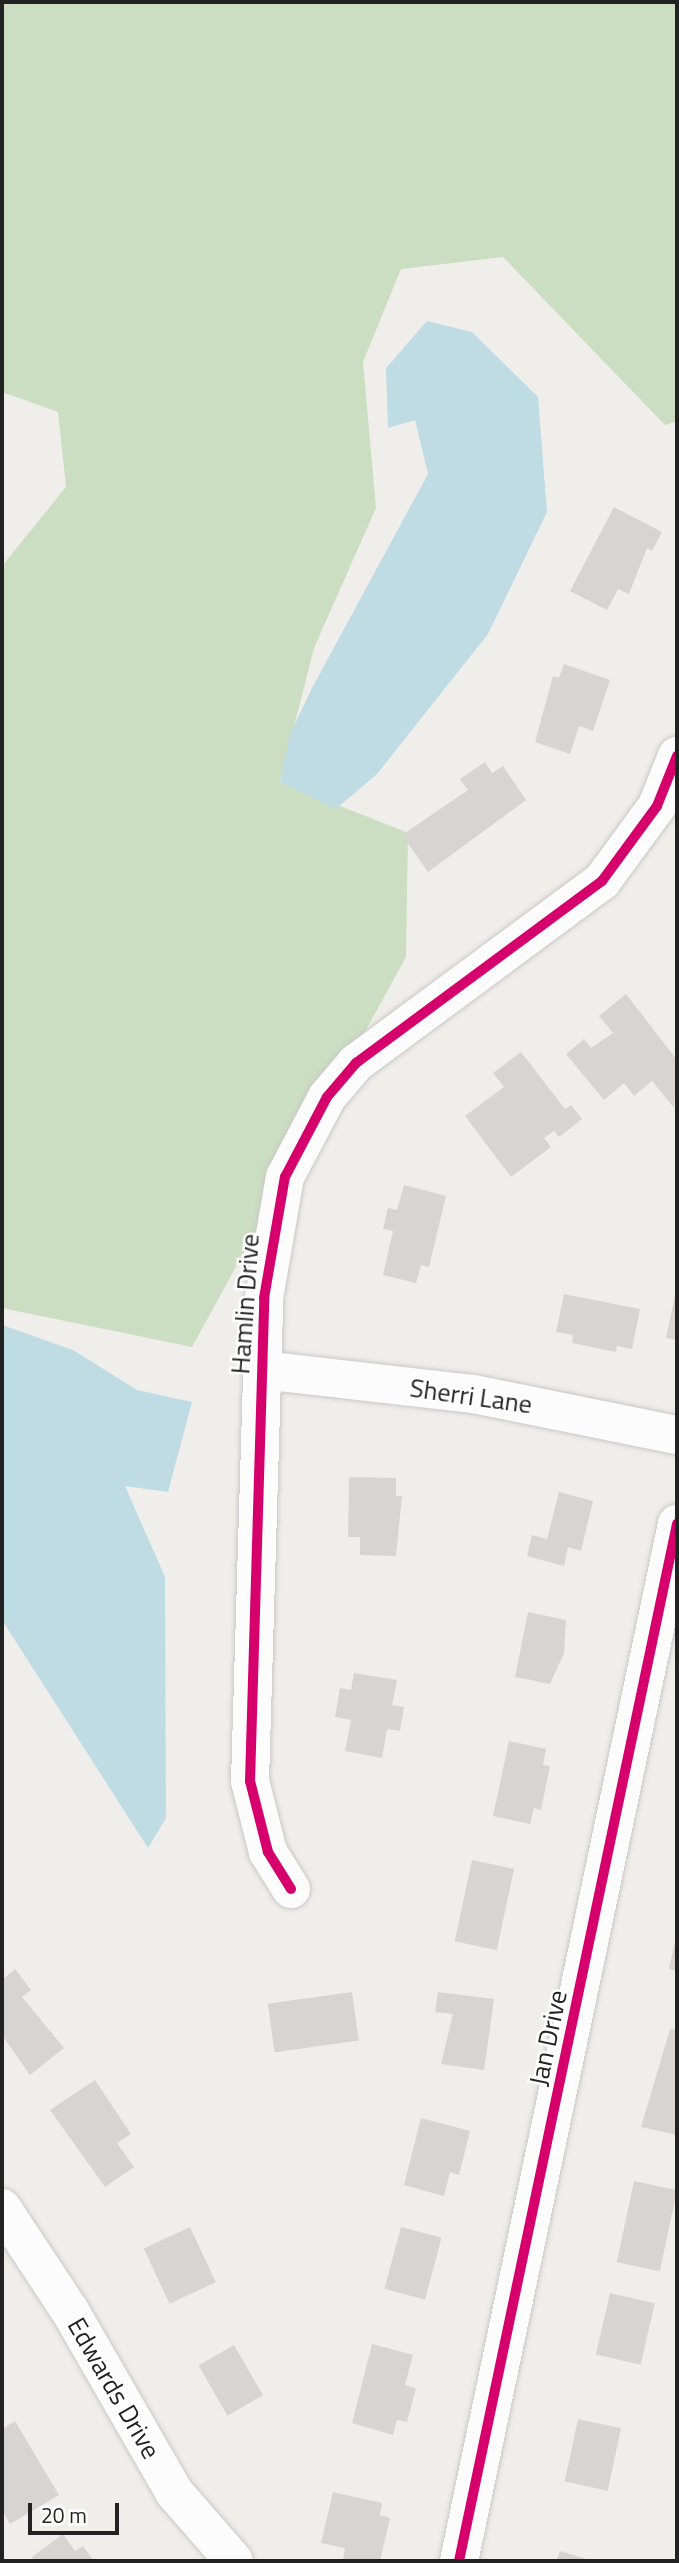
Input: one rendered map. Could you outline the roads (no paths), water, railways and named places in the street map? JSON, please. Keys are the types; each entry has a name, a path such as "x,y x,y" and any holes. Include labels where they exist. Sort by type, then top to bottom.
{"street":[{"name":"Hamlin Drive","path":"291,1889 268,1852 250,1781 262,1370 274,1226 285,1177 327,1097 384,1040 603,881 657,806 677,756"},
{"name":"Sherri Lane","path":"262,1370 472,1394 677,1435"},
{"name":"Jan Drive","path":"459,2561 677,1524"},
{"name":"Edwards Drive","path":"2,2208 70,2311 174,2492 234,2561"}],"water":[{"path":"427,321 472,332 538,397 547,512 488,634 377,774 336,809 280,782 290,734 312,688 428,474 415,420 388,428 386,368"},
{"path":"2,1325 73,1350 137,1390 192,1402 168,1492 125,1486 165,1577 166,1818 148,1848 2,1620"}]}
